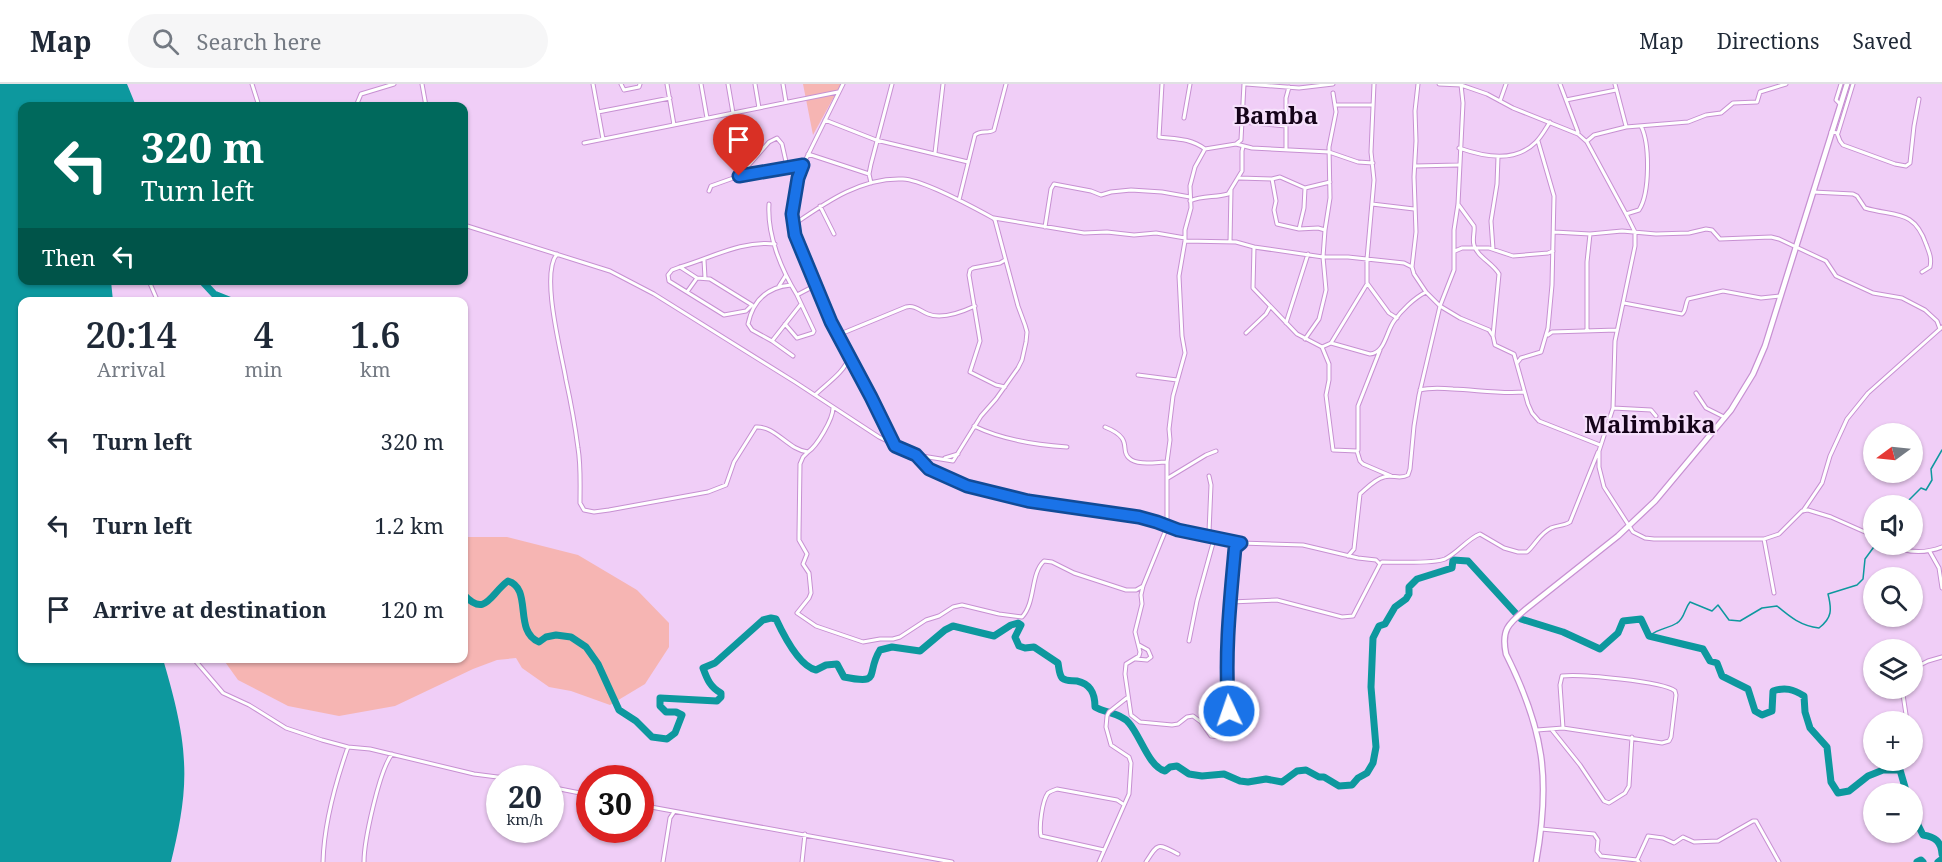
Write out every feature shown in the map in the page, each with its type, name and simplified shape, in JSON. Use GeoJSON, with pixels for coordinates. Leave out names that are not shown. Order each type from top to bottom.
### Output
{"type":"FeatureCollection","features":[{"type":"Feature","properties":{"kind":"main road"},"geometry":{"type":"LineString","coordinates":[[1536,862],[1544,801],[1544,775],[1537,730],[1506,654],[1504,636],[1510,622],[1630,526],[1726,418],[1753,374],[1765,346],[1794,248],[1834,133],[1847,84]]}},
{"type":"Feature","properties":{"kind":"street"},"geometry":{"type":"LineString","coordinates":[[252,84],[258,102]]}},
{"type":"Feature","properties":{"kind":"street"},"geometry":{"type":"LineString","coordinates":[[357,102],[364,92],[394,84]]}},
{"type":"Feature","properties":{"kind":"street"},"geometry":{"type":"LineString","coordinates":[[422,84],[425,102]]}},
{"type":"Feature","properties":{"kind":"street"},"geometry":{"type":"LineString","coordinates":[[593,84],[603,139]]}},
{"type":"Feature","properties":{"kind":"street"},"geometry":{"type":"LineString","coordinates":[[621,84],[624,90],[639,87],[640,84]]}},
{"type":"Feature","properties":{"kind":"street"},"geometry":{"type":"LineString","coordinates":[[667,84],[674,125]]}},
{"type":"Feature","properties":{"kind":"street"},"geometry":{"type":"LineString","coordinates":[[701,84],[707,118]]}},
{"type":"Feature","properties":{"kind":"street"},"geometry":{"type":"LineString","coordinates":[[728,84],[733,113]]}},
{"type":"Feature","properties":{"kind":"street"},"geometry":{"type":"LineString","coordinates":[[755,84],[759,108]]}},
{"type":"Feature","properties":{"kind":"street"},"geometry":{"type":"LineString","coordinates":[[783,84],[786,102]]}},
{"type":"Feature","properties":{"kind":"street"},"geometry":{"type":"LineString","coordinates":[[843,84],[803,165],[795,195],[793,225],[838,335],[895,446]]}},
{"type":"Feature","properties":{"kind":"street"},"geometry":{"type":"LineString","coordinates":[[871,183],[869,174],[876,140],[892,84]]}},
{"type":"Feature","properties":{"kind":"street"},"geometry":{"type":"LineString","coordinates":[[935,153],[943,84]]}},
{"type":"Feature","properties":{"kind":"street"},"geometry":{"type":"LineString","coordinates":[[959,200],[975,135],[978,132],[994,130],[1006,84]]}},
{"type":"Feature","properties":{"kind":"street"},"geometry":{"type":"LineString","coordinates":[[1162,84],[1159,137],[1185,139],[1205,149],[1236,144],[1243,147],[1329,152],[1358,162],[1373,163]]}},
{"type":"Feature","properties":{"kind":"street"},"geometry":{"type":"LineString","coordinates":[[1184,118],[1191,84]]}},
{"type":"Feature","properties":{"kind":"street"},"geometry":{"type":"LineString","coordinates":[[1236,144],[1243,137],[1245,84],[1289,87],[1333,84]]}},
{"type":"Feature","properties":{"kind":"street"},"geometry":{"type":"LineString","coordinates":[[1331,344],[1367,283],[1374,180],[1371,152],[1374,84]]}},
{"type":"Feature","properties":{"kind":"street"},"geometry":{"type":"LineString","coordinates":[[1418,84],[1415,107],[1414,209],[1416,232],[1412,267],[1414,274],[1426,292],[1440,306],[1460,318],[1489,330],[1493,336]]}},
{"type":"Feature","properties":{"kind":"street"},"geometry":{"type":"LineString","coordinates":[[1231,602],[1277,600],[1342,617],[1353,616],[1382,562],[1440,561],[1463,548],[1473,536],[1480,534],[1504,548],[1527,552],[1537,538],[1551,528],[1570,522],[1599,451],[1613,408],[1617,330],[1635,246],[1635,232],[1587,142],[1578,134],[1487,94],[1459,85],[1439,84]]}},
{"type":"Feature","properties":{"kind":"street"},"geometry":{"type":"LineString","coordinates":[[1500,101],[1506,84]]}},
{"type":"Feature","properties":{"kind":"street"},"geometry":{"type":"LineString","coordinates":[[1560,84],[1578,134]]}},
{"type":"Feature","properties":{"kind":"street"},"geometry":{"type":"LineString","coordinates":[[1615,84],[1626,127]]}},
{"type":"Feature","properties":{"kind":"street"},"geometry":{"type":"LineString","coordinates":[[1587,142],[1594,135],[1626,127],[1688,122],[1721,113],[1733,103],[1757,102],[1760,92],[1786,84]]}},
{"type":"Feature","properties":{"kind":"street"},"geometry":{"type":"LineString","coordinates":[[1841,84],[1836,100],[1841,104]]}},
{"type":"Feature","properties":{"kind":"street"},"geometry":{"type":"LineString","coordinates":[[1853,84],[1834,133],[1843,145],[1895,164],[1906,166],[1910,164],[1919,99]]}},
{"type":"Feature","properties":{"kind":"street"},"geometry":{"type":"LineString","coordinates":[[1426,292],[1413,301],[1397,318],[1380,350],[1358,406],[1359,461],[1391,476],[1404,478],[1410,469],[1420,390],[1440,306],[1452,279],[1463,103],[1459,85]]}},
{"type":"Feature","properties":{"kind":"street"},"geometry":{"type":"LineString","coordinates":[[1286,150],[1286,98],[1289,87]]}},
{"type":"Feature","properties":{"kind":"street"},"geometry":{"type":"LineString","coordinates":[[1566,100],[1616,90]]}},
{"type":"Feature","properties":{"kind":"street"},"geometry":{"type":"LineString","coordinates":[[584,143],[839,92]]}},
{"type":"Feature","properties":{"kind":"street"},"geometry":{"type":"LineString","coordinates":[[1305,339],[1320,319],[1326,290],[1323,257],[1330,198],[1329,152],[1336,112],[1333,93]]}},
{"type":"Feature","properties":{"kind":"street"},"geometry":{"type":"LineString","coordinates":[[598,112],[670,98]]}},
{"type":"Feature","properties":{"kind":"street"},"geometry":{"type":"LineString","coordinates":[[1335,105],[1373,105]]}},
{"type":"Feature","properties":{"kind":"street"},"geometry":{"type":"LineString","coordinates":[[825,120],[876,140],[968,162]]}},
{"type":"Feature","properties":{"kind":"street"},"geometry":{"type":"LineString","coordinates":[[1243,122],[1287,126]]}},
{"type":"Feature","properties":{"kind":"street"},"geometry":{"type":"LineString","coordinates":[[1459,148],[1485,156],[1510,155],[1527,149],[1538,141],[1550,122]]}},
{"type":"Feature","properties":{"kind":"street"},"geometry":{"type":"LineString","coordinates":[[1626,214],[1642,207],[1645,192],[1647,153],[1641,126]]}},
{"type":"Feature","properties":{"kind":"street"},"geometry":{"type":"LineString","coordinates":[[739,176],[765,145],[777,138],[782,144],[787,166]]}},
{"type":"Feature","properties":{"kind":"street"},"geometry":{"type":"LineString","coordinates":[[1517,363],[1521,358],[1541,352],[1546,336],[1551,294],[1554,196],[1538,141]]}},
{"type":"Feature","properties":{"kind":"street"},"geometry":{"type":"LineString","coordinates":[[1045,227],[1051,189],[1054,184],[1101,195],[1131,190],[1162,192],[1190,199],[1228,194],[1242,171],[1243,147]]}},
{"type":"Feature","properties":{"kind":"street"},"geometry":{"type":"LineString","coordinates":[[1136,659],[1140,652],[1135,632],[1143,604],[1141,595],[1143,585],[1167,527],[1169,429],[1177,380],[1182,370],[1185,353],[1179,276],[1185,230],[1190,215],[1190,186],[1195,167],[1205,149]]}},
{"type":"Feature","properties":{"kind":"street"},"geometry":{"type":"LineString","coordinates":[[808,154],[869,174]]}},
{"type":"Feature","properties":{"kind":"street"},"geometry":{"type":"LineString","coordinates":[[1493,249],[1491,221],[1497,184],[1498,157]]}},
{"type":"Feature","properties":{"kind":"street"},"geometry":{"type":"LineString","coordinates":[[709,190],[711,186],[739,176],[803,165]]}},
{"type":"Feature","properties":{"kind":"street"},"geometry":{"type":"LineString","coordinates":[[1414,166],[1458,165]]}},
{"type":"Feature","properties":{"kind":"street"},"geometry":{"type":"LineString","coordinates":[[1239,178],[1272,179],[1280,177],[1305,188],[1330,182]]}},
{"type":"Feature","properties":{"kind":"street"},"geometry":{"type":"LineString","coordinates":[[1272,179],[1277,224],[1299,229],[1325,230]]}},
{"type":"Feature","properties":{"kind":"street"},"geometry":{"type":"LineString","coordinates":[[793,225],[837,196],[871,183],[909,180],[959,200],[993,218],[1045,227],[1084,233],[1107,232],[1134,235],[1156,233],[1185,240],[1230,242],[1323,257],[1367,259],[1412,267]]}},
{"type":"Feature","properties":{"kind":"street"},"geometry":{"type":"LineString","coordinates":[[1299,229],[1304,208],[1305,188]]}},
{"type":"Feature","properties":{"kind":"street"},"geometry":{"type":"LineString","coordinates":[[1230,242],[1231,189]]}},
{"type":"Feature","properties":{"kind":"street"},"geometry":{"type":"LineString","coordinates":[[1813,192],[1853,194],[1865,208],[1905,217],[1912,221],[1921,231],[1931,259],[1930,267],[1922,272]]}},
{"type":"Feature","properties":{"kind":"street"},"geometry":{"type":"LineString","coordinates":[[769,204],[770,230],[790,285],[813,333],[797,338],[785,324]]}},
{"type":"Feature","properties":{"kind":"street"},"geometry":{"type":"LineString","coordinates":[[1372,204],[1414,209]]}},
{"type":"Feature","properties":{"kind":"street"},"geometry":{"type":"LineString","coordinates":[[1458,204],[1474,226],[1475,248],[1496,268],[1499,274],[1493,336],[1495,345],[1514,354],[1532,413],[1539,421],[1600,446]]}},
{"type":"Feature","properties":{"kind":"street"},"geometry":{"type":"LineString","coordinates":[[820,206],[834,234]]}},
{"type":"Feature","properties":{"kind":"street"},"geometry":{"type":"LineString","coordinates":[[468,226],[610,271],[654,294],[895,446],[916,455],[943,459],[958,454],[1022,360],[1027,332],[993,218]]}},
{"type":"Feature","properties":{"kind":"street"},"geometry":{"type":"LineString","coordinates":[[1554,232],[1680,233],[1706,229],[1713,230],[1719,239],[1772,237],[1826,261],[1836,276],[1873,293],[1902,298],[1925,310],[1941,328],[1858,404],[1840,433],[1822,483],[1785,530],[1774,536],[1653,539],[1637,535],[1610,499],[1604,487],[1599,467],[1599,451]]}},
{"type":"Feature","properties":{"kind":"street"},"geometry":{"type":"LineString","coordinates":[[1587,330],[1585,328],[1587,262],[1590,234]]}},
{"type":"Feature","properties":{"kind":"street"},"geometry":{"type":"LineString","coordinates":[[775,244],[752,244],[680,267],[672,270],[667,279],[724,315],[746,311],[772,288],[790,285]]}},
{"type":"Feature","properties":{"kind":"street"},"geometry":{"type":"LineString","coordinates":[[1254,247],[1253,288],[1286,323],[1305,339],[1322,347],[1329,364],[1326,394],[1332,448],[1335,451],[1358,452]]}},
{"type":"Feature","properties":{"kind":"street"},"geometry":{"type":"LineString","coordinates":[[1455,252],[1461,249],[1493,249],[1513,256],[1553,251]]}},
{"type":"Feature","properties":{"kind":"street"},"geometry":{"type":"LineString","coordinates":[[556,254],[552,270],[553,312],[576,430],[579,452],[580,504],[584,510],[594,512],[723,488],[728,482],[736,458],[756,427],[765,428],[797,449],[808,452]]}},
{"type":"Feature","properties":{"kind":"street"},"geometry":{"type":"LineString","coordinates":[[1286,323],[1308,254]]}},
{"type":"Feature","properties":{"kind":"street"},"geometry":{"type":"LineString","coordinates":[[704,260],[705,278]]}},
{"type":"Feature","properties":{"kind":"street"},"geometry":{"type":"LineString","coordinates":[[1005,260],[1000,264],[973,268],[969,275],[979,345],[970,372],[1005,387]]}},
{"type":"Feature","properties":{"kind":"street"},"geometry":{"type":"LineString","coordinates":[[680,267],[697,278],[705,278],[753,306]]}},
{"type":"Feature","properties":{"kind":"street"},"geometry":{"type":"LineString","coordinates":[[779,286],[786,275]]}},
{"type":"Feature","properties":{"kind":"street"},"geometry":{"type":"LineString","coordinates":[[687,292],[697,278]]}},
{"type":"Feature","properties":{"kind":"street"},"geometry":{"type":"LineString","coordinates":[[1367,283],[1389,314],[1397,318]]}},
{"type":"Feature","properties":{"kind":"street"},"geometry":{"type":"LineString","coordinates":[[796,295],[816,285]]}},
{"type":"Feature","properties":{"kind":"street"},"geometry":{"type":"LineString","coordinates":[[1623,303],[1682,314],[1685,312],[1688,299],[1716,291],[1761,298],[1780,296]]}},
{"type":"Feature","properties":{"kind":"street"},"geometry":{"type":"LineString","coordinates":[[772,341],[801,304]]}},
{"type":"Feature","properties":{"kind":"street"},"geometry":{"type":"LineString","coordinates":[[753,306],[749,327],[793,356]]}},
{"type":"Feature","properties":{"kind":"street"},"geometry":{"type":"LineString","coordinates":[[838,335],[906,307],[914,306],[929,315],[939,316],[975,306]]}},
{"type":"Feature","properties":{"kind":"street"},"geometry":{"type":"LineString","coordinates":[[1246,333],[1266,314],[1270,307]]}},
{"type":"Feature","properties":{"kind":"street"},"geometry":{"type":"LineString","coordinates":[[1546,336],[1552,332],[1617,330]]}},
{"type":"Feature","properties":{"kind":"street"},"geometry":{"type":"LineString","coordinates":[[1322,347],[1331,344],[1370,354],[1376,354],[1380,350]]}},
{"type":"Feature","properties":{"kind":"street"},"geometry":{"type":"LineString","coordinates":[[815,395],[841,370],[848,361],[848,353]]}},
{"type":"Feature","properties":{"kind":"street"},"geometry":{"type":"LineString","coordinates":[[1138,375],[1177,380]]}},
{"type":"Feature","properties":{"kind":"street"},"geometry":{"type":"LineString","coordinates":[[1420,390],[1428,388],[1524,392]]}},
{"type":"Feature","properties":{"kind":"street"},"geometry":{"type":"LineString","coordinates":[[1696,393],[1706,408],[1726,418]]}},
{"type":"Feature","properties":{"kind":"street"},"geometry":{"type":"LineString","coordinates":[[833,408],[833,414],[817,443],[803,457],[800,464],[799,534],[807,554],[803,564],[809,573],[811,593],[797,613],[816,626],[863,642],[900,637],[926,620],[962,605],[1022,617],[1035,588],[1038,570],[1044,561],[1126,590],[1136,590],[1143,585]]}},
{"type":"Feature","properties":{"kind":"street"},"geometry":{"type":"LineString","coordinates":[[1613,408],[1651,410],[1656,416]]}},
{"type":"Feature","properties":{"kind":"street"},"geometry":{"type":"LineString","coordinates":[[833,414],[840,412]]}},
{"type":"Feature","properties":{"kind":"street"},"geometry":{"type":"LineString","coordinates":[[975,426],[990,434],[1035,444],[1067,447]]}},
{"type":"Feature","properties":{"kind":"street"},"geometry":{"type":"LineString","coordinates":[[1105,427],[1119,433],[1124,440],[1129,459],[1167,462]]}},
{"type":"Feature","properties":{"kind":"street"},"geometry":{"type":"LineString","coordinates":[[1168,478],[1216,451]]}},
{"type":"Feature","properties":{"kind":"street"},"geometry":{"type":"LineString","coordinates":[[916,455],[929,469],[967,486],[1022,500],[1139,517],[1167,527],[1241,543],[1303,545],[1348,556],[1377,560],[1380,564]]}},
{"type":"Feature","properties":{"kind":"street"},"geometry":{"type":"LineString","coordinates":[[1209,476],[1211,485],[1209,532],[1214,538]]}},
{"type":"Feature","properties":{"kind":"street"},"geometry":{"type":"LineString","coordinates":[[1348,556],[1354,549],[1360,494],[1381,477],[1391,476]]}},
{"type":"Feature","properties":{"kind":"street"},"geometry":{"type":"LineString","coordinates":[[1802,511],[1814,511],[1863,532]]}},
{"type":"Feature","properties":{"kind":"street"},"geometry":{"type":"LineString","coordinates":[[1189,641],[1214,538]]}},
{"type":"Feature","properties":{"kind":"street"},"geometry":{"type":"LineString","coordinates":[[1764,538],[1774,593]]}},
{"type":"Feature","properties":{"kind":"street"},"geometry":{"type":"LineString","coordinates":[[1138,645],[1148,650],[1151,657],[1147,660],[1136,659],[1126,664],[1125,674],[1131,715],[1140,722],[1172,725],[1193,716],[1201,722],[1211,736],[1231,737],[1233,734],[1227,691],[1231,602],[1235,548],[1241,543]]}},
{"type":"Feature","properties":{"kind":"street"},"geometry":{"type":"LineString","coordinates":[[1923,551],[1930,552],[1942,547]]}},
{"type":"Feature","properties":{"kind":"street"},"geometry":{"type":"LineString","coordinates":[[1930,552],[1939,568],[1942,588]]}},
{"type":"Feature","properties":{"kind":"street"},"geometry":{"type":"LineString","coordinates":[[1923,664],[1942,657]]}},
{"type":"Feature","properties":{"kind":"street"},"geometry":{"type":"LineString","coordinates":[[197,663],[222,693],[249,705],[286,728],[348,747],[392,754],[486,776]]}},
{"type":"Feature","properties":{"kind":"street"},"geometry":{"type":"LineString","coordinates":[[1537,730],[1563,728],[1662,743],[1669,741],[1671,737],[1676,695],[1672,688],[1623,680],[1562,676],[1560,685],[1563,728]]}},
{"type":"Feature","properties":{"kind":"street"},"geometry":{"type":"LineString","coordinates":[[1099,862],[1130,787],[1128,777],[1131,760],[1125,753],[1111,745],[1106,721],[1109,712],[1128,697]]}},
{"type":"Feature","properties":{"kind":"street"},"geometry":{"type":"LineString","coordinates":[[1552,730],[1580,765],[1604,801],[1609,803],[1625,793],[1629,786],[1632,737]]}},
{"type":"Feature","properties":{"kind":"street"},"geometry":{"type":"LineString","coordinates":[[323,862],[325,834],[334,791],[348,747]]}},
{"type":"Feature","properties":{"kind":"street"},"geometry":{"type":"LineString","coordinates":[[364,862],[365,845],[382,774],[392,754]]}},
{"type":"Feature","properties":{"kind":"street"},"geometry":{"type":"LineString","coordinates":[[1104,850],[1041,836],[1041,815],[1047,797],[1050,791],[1057,789],[1118,800],[1124,806]]}},
{"type":"Feature","properties":{"kind":"street"},"geometry":{"type":"LineString","coordinates":[[654,807],[952,862]]}},
{"type":"Feature","properties":{"kind":"street"},"geometry":{"type":"LineString","coordinates":[[663,862],[670,818],[675,811]]}},
{"type":"Feature","properties":{"kind":"street"},"geometry":{"type":"LineString","coordinates":[[1541,829],[1594,834],[1598,840],[1597,851],[1601,856],[1638,861],[1648,836],[1663,838],[1674,843],[1683,837],[1694,842],[1718,841],[1756,821],[1779,862]]}},
{"type":"Feature","properties":{"kind":"street"},"geometry":{"type":"LineString","coordinates":[[802,862],[805,834]]}},
{"type":"Feature","properties":{"kind":"street"},"geometry":{"type":"LineString","coordinates":[[1146,862],[1153,849],[1158,846],[1178,854]]}},
{"type":"Feature","properties":{"kind":"shaded area"},"geometry":{"type":"Polygon","coordinates":[[[0,84],[127,84],[134,102],[18,102],[18,285],[111,285],[113,297],[18,297],[18,663],[164,663],[183,749],[183,800],[179,825],[171,862],[0,862],[0,84]]]}},
{"type":"Feature","properties":{"kind":"shaded area"},"geometry":{"type":"Polygon","coordinates":[[[803,84],[841,84],[813,135],[803,84]]]}},
{"type":"Feature","properties":{"kind":"shaded area"},"geometry":{"type":"Polygon","coordinates":[[[468,537],[507,537],[578,555],[637,590],[669,623],[669,647],[645,684],[610,705],[571,691],[549,687],[522,668],[516,658],[497,660],[473,669],[395,706],[339,716],[288,706],[238,680],[226,663],[468,663],[468,537]]]}},
{"type":"Feature","properties":{"kind":"waterway"},"geometry":{"type":"LineString","coordinates":[[206,285],[214,294],[222,297]]}},
{"type":"Feature","properties":{"kind":"waterway"},"geometry":{"type":"LineString","coordinates":[[1914,495],[1921,488],[1926,490],[1932,480],[1931,469],[1942,450]]}},
{"type":"Feature","properties":{"kind":"waterway"},"geometry":{"type":"LineString","coordinates":[[1649,636],[1680,621],[1690,602],[1712,611],[1718,605],[1729,620],[1740,621],[1762,608],[1777,606],[1801,623],[1819,628],[1830,613],[1828,594],[1857,585],[1863,579],[1865,559],[1868,555]]}},
{"type":"Feature","properties":{"kind":"waterway"},"geometry":{"type":"LineString","coordinates":[[468,599],[471,602],[483,604],[508,581],[515,585],[520,592],[524,620],[531,637],[539,642],[546,637],[556,635],[571,637],[586,647],[598,664],[619,710],[636,721],[652,737],[667,739],[675,733],[682,715],[676,712],[666,712],[660,706],[660,698],[717,701],[721,697],[721,693],[709,682],[703,668],[715,663],[763,620],[776,619],[792,649],[810,667],[816,670],[826,665],[837,664],[844,677],[864,680],[871,676],[880,650],[892,647],[920,651],[953,626],[994,636],[1018,623],[1021,625],[1015,637],[1019,646],[1034,647],[1058,663],[1062,678],[1086,684],[1093,694],[1095,707],[1126,720],[1154,764],[1159,768],[1165,771],[1177,766],[1189,774],[1202,776],[1224,774],[1248,782],[1266,779],[1282,782],[1297,771],[1306,770],[1339,786],[1352,785],[1367,773],[1373,763],[1376,747],[1371,687],[1373,638],[1379,626],[1385,624],[1395,607],[1406,599],[1409,587],[1417,579],[1452,568],[1453,560],[1468,561],[1521,619],[1563,632],[1600,649],[1618,633],[1623,621],[1641,619],[1649,636],[1703,649],[1710,661],[1717,663],[1722,676],[1748,689],[1755,711],[1762,715],[1772,711],[1773,691],[1793,690],[1804,696],[1805,712],[1810,728],[1827,747],[1831,782],[1838,793],[1849,791],[1868,776],[1883,770],[1900,770],[1904,783]]}},
{"type":"Feature","properties":{"kind":"waterway"},"geometry":{"type":"LineString","coordinates":[[1923,835],[1937,840],[1942,854]]}},
{"type":"Feature","properties":{"kind":"waterway"},"geometry":{"type":"LineString","coordinates":[[1938,862],[1942,859]]}},
{"type":"Feature","properties":{"kind":"waterway"},"geometry":{"type":"LineString","coordinates":[[1917,862],[1921,860],[1923,862]]}},
{"type":"Feature","properties":{"kind":"district","name":"Bamba"},"geometry":{"type":"Point","coordinates":[1276,116]}},
{"type":"Feature","properties":{"kind":"district","name":"Malimbika"},"geometry":{"type":"Point","coordinates":[1650,425]}},
{"type":"Feature","properties":{"kind":"route"},"geometry":{"type":"LineString","coordinates":[[739,176],[803,165],[798,178],[792,214],[795,235],[831,322],[895,446],[916,455],[929,469],[967,486],[1016,499],[1139,517],[1197,535],[1241,543],[1235,548],[1231,602],[1227,691],[1229,711]]}}]}
